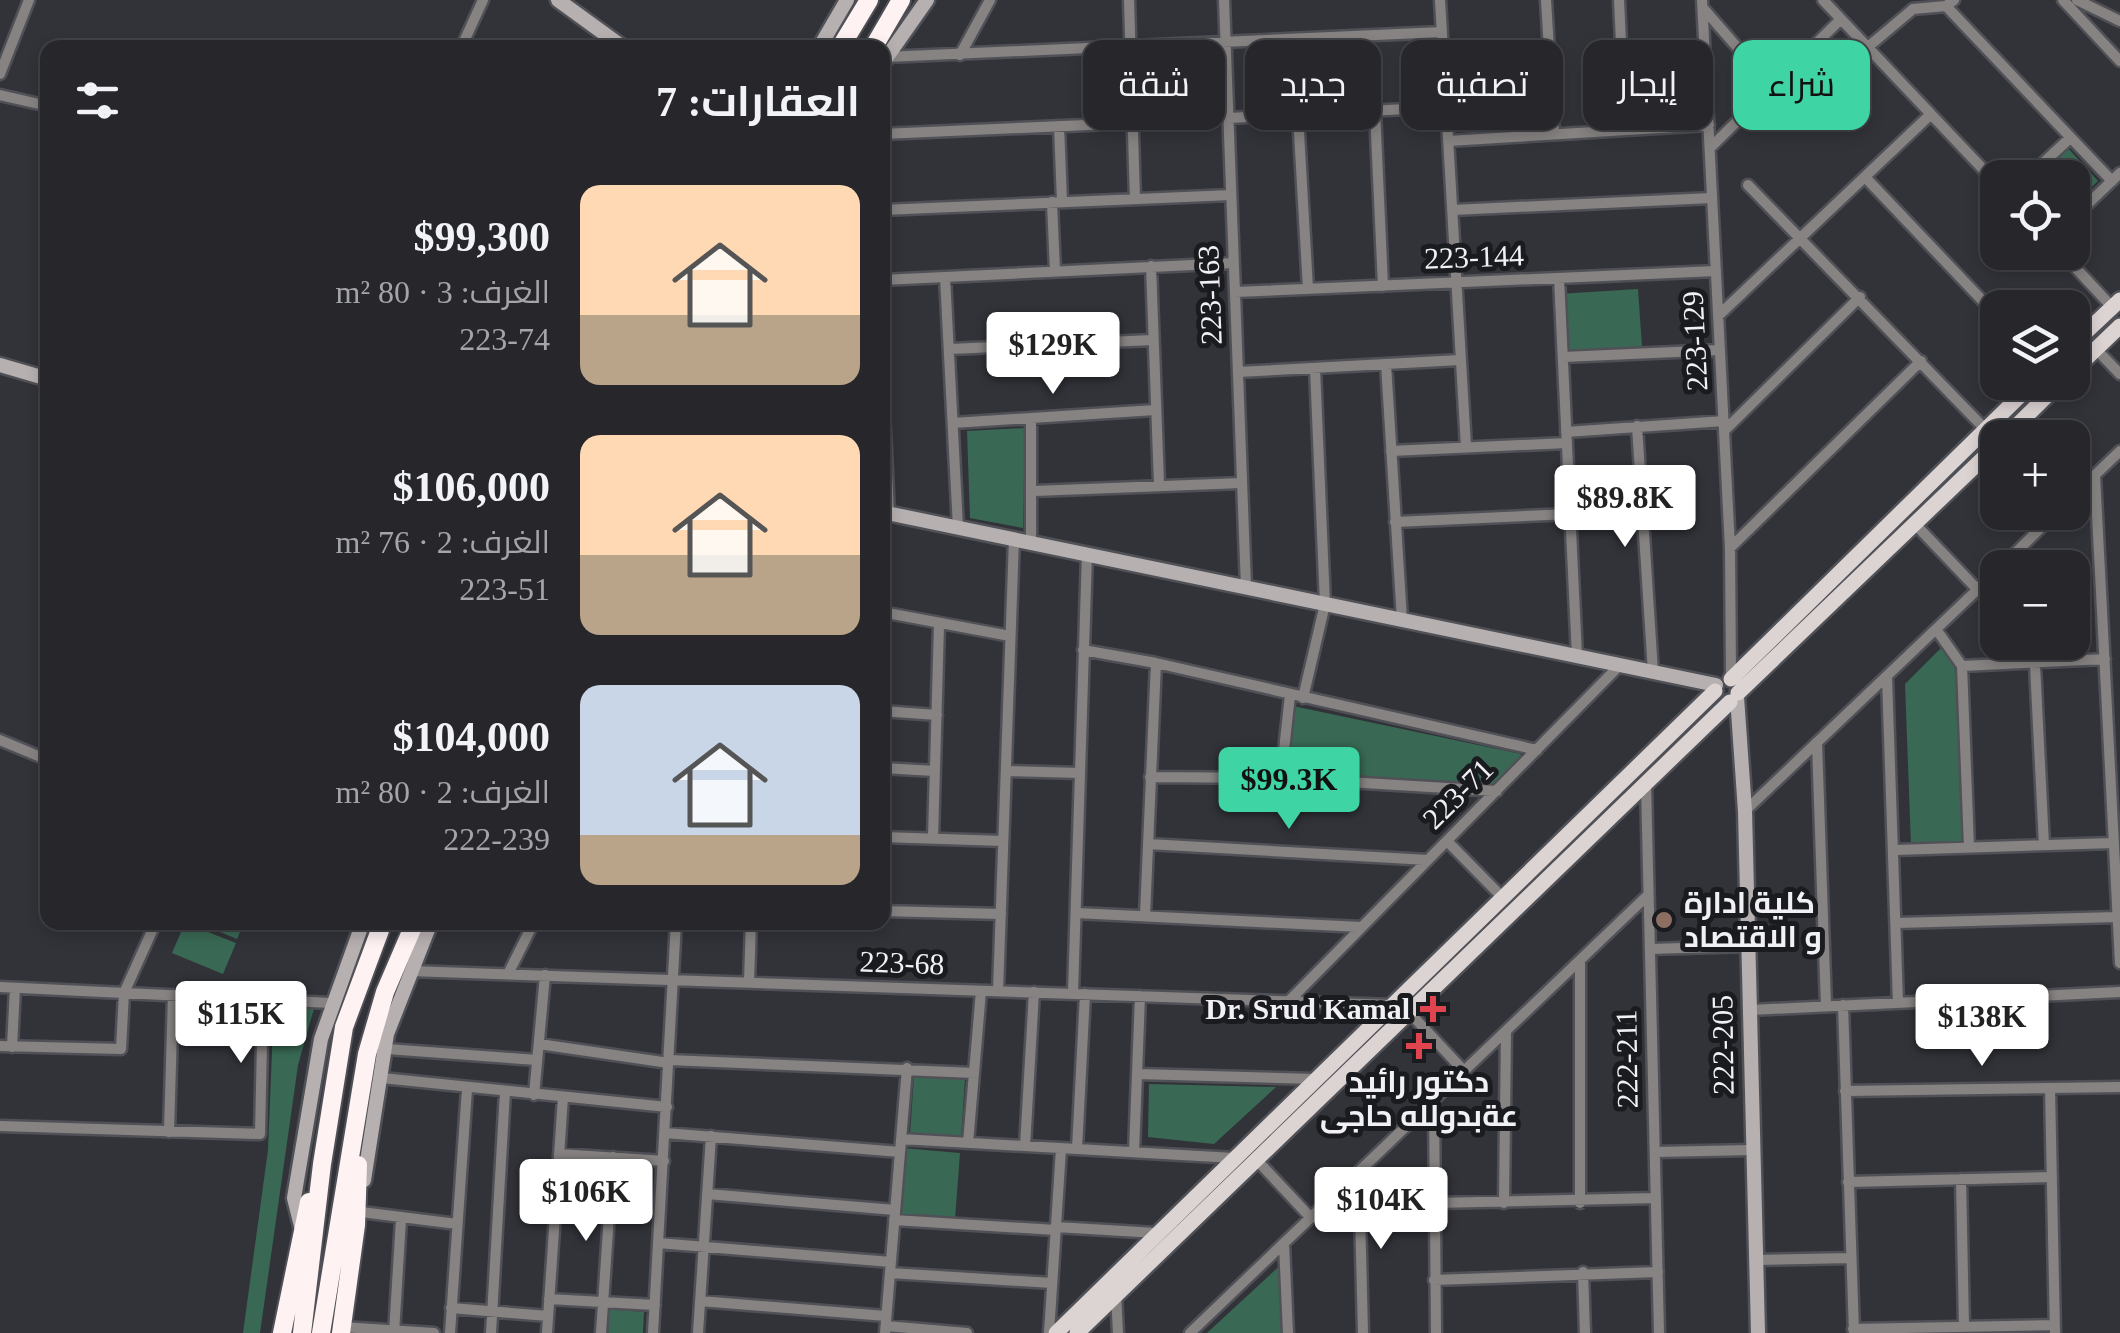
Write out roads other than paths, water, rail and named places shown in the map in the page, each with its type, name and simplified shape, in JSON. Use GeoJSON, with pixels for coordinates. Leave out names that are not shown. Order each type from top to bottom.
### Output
{"type":"FeatureCollection","features":[{"type":"Feature","properties":{"kind":"highway"},"geometry":{"type":"LineString","coordinates":[[845,40],[869,0]]}},
{"type":"Feature","properties":{"kind":"highway"},"geometry":{"type":"LineString","coordinates":[[887,40],[902,0]]}},
{"type":"Feature","properties":{"kind":"highway"},"geometry":{"type":"LineString","coordinates":[[302,1333],[335,1025],[350,979],[378,930]]}},
{"type":"Feature","properties":{"kind":"highway"},"geometry":{"type":"LineString","coordinates":[[321,1333],[366,1105],[380,1009],[413,930]]}},
{"type":"Feature","properties":{"kind":"highway"},"geometry":{"type":"LineString","coordinates":[[341,1330],[358,1218],[366,1105]]}},
{"type":"Feature","properties":{"kind":"highway"},"geometry":{"type":"LineString","coordinates":[[282,1333],[301,1226],[322,1164]]}},
{"type":"Feature","properties":{"kind":"main road"},"geometry":{"type":"LineString","coordinates":[[2090,328],[2116,304]]}},
{"type":"Feature","properties":{"kind":"main road"},"geometry":{"type":"LineString","coordinates":[[2090,355],[2120,326]]}},
{"type":"Feature","properties":{"kind":"main road"},"geometry":{"type":"LineString","coordinates":[[1996,420],[2016,400]]}},
{"type":"Feature","properties":{"kind":"main road"},"geometry":{"type":"LineString","coordinates":[[2023,420],[2043,400]]}},
{"type":"Feature","properties":{"kind":"main road"},"geometry":{"type":"LineString","coordinates":[[1077,1333],[1255,1158],[1345,1060],[1646,784],[1728,691],[1980,436]]}},
{"type":"Feature","properties":{"kind":"main road"},"geometry":{"type":"LineString","coordinates":[[1400,1008],[1504,899],[1980,461]]}},
{"type":"Feature","properties":{"kind":"main road"},"geometry":{"type":"LineString","coordinates":[[1053,1333],[1316,1079],[1345,1060]]}},
{"type":"Feature","properties":{"kind":"street"},"geometry":{"type":"LineString","coordinates":[[0,74],[29,0]]}},
{"type":"Feature","properties":{"kind":"street"},"geometry":{"type":"LineString","coordinates":[[466,40],[483,0]]}},
{"type":"Feature","properties":{"kind":"street"},"geometry":{"type":"LineString","coordinates":[[558,0],[613,40]]}},
{"type":"Feature","properties":{"kind":"street"},"geometry":{"type":"LineString","coordinates":[[824,40],[848,0]]}},
{"type":"Feature","properties":{"kind":"street"},"geometry":{"type":"LineString","coordinates":[[890,45],[927,0]]}},
{"type":"Feature","properties":{"kind":"street"},"geometry":{"type":"LineString","coordinates":[[960,54],[990,0]]}},
{"type":"Feature","properties":{"kind":"street"},"geometry":{"type":"LineString","coordinates":[[1129,0],[1131,40]]}},
{"type":"Feature","properties":{"kind":"street","name":"223-163"},"geometry":{"type":"LineString","coordinates":[[1224,0],[1246,588]]}},
{"type":"Feature","properties":{"kind":"street"},"geometry":{"type":"LineString","coordinates":[[1440,0],[1442,40]]}},
{"type":"Feature","properties":{"kind":"street"},"geometry":{"type":"LineString","coordinates":[[1546,0],[1554,132]]}},
{"type":"Feature","properties":{"kind":"street"},"geometry":{"type":"LineString","coordinates":[[1619,0],[1621,40]]}},
{"type":"Feature","properties":{"kind":"street"},"geometry":{"type":"LineString","coordinates":[[1824,0],[1861,40]]}},
{"type":"Feature","properties":{"kind":"street"},"geometry":{"type":"LineString","coordinates":[[2063,0],[2120,61]]}},
{"type":"Feature","properties":{"kind":"street"},"geometry":{"type":"LineString","coordinates":[[2077,0],[2120,20]]}},
{"type":"Feature","properties":{"kind":"street"},"geometry":{"type":"LineString","coordinates":[[1870,45],[1913,9],[1950,3],[2070,138],[2116,177],[2090,202]]}},
{"type":"Feature","properties":{"kind":"street"},"geometry":{"type":"LineString","coordinates":[[1702,4],[1733,41]]}},
{"type":"Feature","properties":{"kind":"street","name":"223-129"},"geometry":{"type":"LineString","coordinates":[[1702,4],[1704,40]]}},
{"type":"Feature","properties":{"kind":"street"},"geometry":{"type":"LineString","coordinates":[[1819,40],[1841,19]]}},
{"type":"Feature","properties":{"kind":"street"},"geometry":{"type":"LineString","coordinates":[[1226,44],[1442,32]]}},
{"type":"Feature","properties":{"kind":"street"},"geometry":{"type":"LineString","coordinates":[[1870,49],[1980,166]]}},
{"type":"Feature","properties":{"kind":"street"},"geometry":{"type":"LineString","coordinates":[[890,56],[1083,50]]}},
{"type":"Feature","properties":{"kind":"street"},"geometry":{"type":"LineString","coordinates":[[0,95],[40,104]]}},
{"type":"Feature","properties":{"kind":"street"},"geometry":{"type":"LineString","coordinates":[[1718,316],[1931,114]]}},
{"type":"Feature","properties":{"kind":"street"},"geometry":{"type":"LineString","coordinates":[[1229,118],[1245,117]]}},
{"type":"Feature","properties":{"kind":"street"},"geometry":{"type":"LineString","coordinates":[[890,134],[1083,125]]}},
{"type":"Feature","properties":{"kind":"street"},"geometry":{"type":"LineString","coordinates":[[1710,148],[1733,125]]}},
{"type":"Feature","properties":{"kind":"street"},"geometry":{"type":"LineString","coordinates":[[1055,272],[1059,126]]}},
{"type":"Feature","properties":{"kind":"street"},"geometry":{"type":"LineString","coordinates":[[1133,130],[1136,198]]}},
{"type":"Feature","properties":{"kind":"street"},"geometry":{"type":"LineString","coordinates":[[1299,130],[1308,289]]}},
{"type":"Feature","properties":{"kind":"street"},"geometry":{"type":"LineString","coordinates":[[1376,130],[1383,286]]}},
{"type":"Feature","properties":{"kind":"street"},"geometry":{"type":"LineString","coordinates":[[1447,130],[1466,447]]}},
{"type":"Feature","properties":{"kind":"street"},"geometry":{"type":"LineString","coordinates":[[1448,141],[1601,130]]}},
{"type":"Feature","properties":{"kind":"street","name":"223-129"},"geometry":{"type":"LineString","coordinates":[[1709,130],[1730,548],[1728,691]]}},
{"type":"Feature","properties":{"kind":"street"},"geometry":{"type":"LineString","coordinates":[[2046,160],[2070,138]]}},
{"type":"Feature","properties":{"kind":"street"},"geometry":{"type":"LineString","coordinates":[[1865,178],[1980,298]]}},
{"type":"Feature","properties":{"kind":"street"},"geometry":{"type":"LineString","coordinates":[[1748,184],[1804,237],[1980,424]]}},
{"type":"Feature","properties":{"kind":"street"},"geometry":{"type":"LineString","coordinates":[[890,210],[1232,196]]}},
{"type":"Feature","properties":{"kind":"street"},"geometry":{"type":"LineString","coordinates":[[1452,210],[1712,198]]}},
{"type":"Feature","properties":{"kind":"street"},"geometry":{"type":"LineString","coordinates":[[890,280],[1234,263]]}},
{"type":"Feature","properties":{"kind":"street"},"geometry":{"type":"LineString","coordinates":[[1151,266],[1160,484]]}},
{"type":"Feature","properties":{"kind":"street"},"geometry":{"type":"LineString","coordinates":[[2080,270],[2116,304]]}},
{"type":"Feature","properties":{"kind":"street","name":"223-144"},"geometry":{"type":"LineString","coordinates":[[1235,292],[1716,271]]}},
{"type":"Feature","properties":{"kind":"street"},"geometry":{"type":"LineString","coordinates":[[945,277],[958,528]]}},
{"type":"Feature","properties":{"kind":"street"},"geometry":{"type":"LineString","coordinates":[[1559,278],[1577,656]]}},
{"type":"Feature","properties":{"kind":"street"},"geometry":{"type":"LineString","coordinates":[[1391,451],[1566,437],[1637,426],[1724,426],[1860,297]]}},
{"type":"Feature","properties":{"kind":"street"},"geometry":{"type":"LineString","coordinates":[[950,349],[1153,340]]}},
{"type":"Feature","properties":{"kind":"street"},"geometry":{"type":"LineString","coordinates":[[2096,349],[2120,374]]}},
{"type":"Feature","properties":{"kind":"street"},"geometry":{"type":"LineString","coordinates":[[1562,358],[1720,350]]}},
{"type":"Feature","properties":{"kind":"street"},"geometry":{"type":"LineString","coordinates":[[1238,372],[1460,360]]}},
{"type":"Feature","properties":{"kind":"street"},"geometry":{"type":"LineString","coordinates":[[1730,548],[1921,362]]}},
{"type":"Feature","properties":{"kind":"street"},"geometry":{"type":"LineString","coordinates":[[1386,364],[1402,620]]}},
{"type":"Feature","properties":{"kind":"street"},"geometry":{"type":"LineString","coordinates":[[0,365],[40,377]]}},
{"type":"Feature","properties":{"kind":"street"},"geometry":{"type":"LineString","coordinates":[[1303,698],[1325,604],[1315,368]]}},
{"type":"Feature","properties":{"kind":"street"},"geometry":{"type":"LineString","coordinates":[[953,423],[1156,410]]}},
{"type":"Feature","properties":{"kind":"street"},"geometry":{"type":"LineString","coordinates":[[1031,418],[1031,543]]}},
{"type":"Feature","properties":{"kind":"street"},"geometry":{"type":"LineString","coordinates":[[1637,426],[1653,672]]}},
{"type":"Feature","properties":{"kind":"street"},"geometry":{"type":"LineString","coordinates":[[2090,481],[2120,451]]}},
{"type":"Feature","properties":{"kind":"street"},"geometry":{"type":"LineString","coordinates":[[2095,476],[2104,659],[2114,729],[2120,963]]}},
{"type":"Feature","properties":{"kind":"street"},"geometry":{"type":"LineString","coordinates":[[1034,491],[1242,483]]}},
{"type":"Feature","properties":{"kind":"street"},"geometry":{"type":"LineString","coordinates":[[890,513],[1728,691]]}},
{"type":"Feature","properties":{"kind":"street"},"geometry":{"type":"LineString","coordinates":[[1395,522],[1570,514]]}},
{"type":"Feature","properties":{"kind":"street"},"geometry":{"type":"LineString","coordinates":[[1914,523],[1977,589]]}},
{"type":"Feature","properties":{"kind":"street"},"geometry":{"type":"LineString","coordinates":[[2018,550],[2038,530]]}},
{"type":"Feature","properties":{"kind":"street"},"geometry":{"type":"LineString","coordinates":[[998,991],[1014,539]]}},
{"type":"Feature","properties":{"kind":"street"},"geometry":{"type":"LineString","coordinates":[[1077,1149],[1076,913],[1087,554]]}},
{"type":"Feature","properties":{"kind":"street"},"geometry":{"type":"LineString","coordinates":[[1745,811],[1980,586]]}},
{"type":"Feature","properties":{"kind":"street"},"geometry":{"type":"LineString","coordinates":[[890,614],[1010,636]]}},
{"type":"Feature","properties":{"kind":"street"},"geometry":{"type":"LineString","coordinates":[[934,838],[939,625]]}},
{"type":"Feature","properties":{"kind":"street"},"geometry":{"type":"LineString","coordinates":[[1936,629],[1962,666],[1970,848]]}},
{"type":"Feature","properties":{"kind":"street"},"geometry":{"type":"LineString","coordinates":[[1084,650],[1537,750]]}},
{"type":"Feature","properties":{"kind":"street"},"geometry":{"type":"LineString","coordinates":[[1962,666],[2104,659]]}},
{"type":"Feature","properties":{"kind":"street"},"geometry":{"type":"LineString","coordinates":[[1145,915],[1156,663]]}},
{"type":"Feature","properties":{"kind":"street","name":"223-71"},"geometry":{"type":"LineString","coordinates":[[1289,1001],[1620,665]]}},
{"type":"Feature","properties":{"kind":"street"},"geometry":{"type":"LineString","coordinates":[[2035,665],[2044,845]]}},
{"type":"Feature","properties":{"kind":"street"},"geometry":{"type":"LineString","coordinates":[[1887,676],[1898,1002]]}},
{"type":"Feature","properties":{"kind":"street","name":"222-205"},"geometry":{"type":"LineString","coordinates":[[1728,691],[1745,811],[1758,1333]]}},
{"type":"Feature","properties":{"kind":"street"},"geometry":{"type":"LineString","coordinates":[[1281,778],[1290,695]]}},
{"type":"Feature","properties":{"kind":"street"},"geometry":{"type":"LineString","coordinates":[[890,712],[937,715]]}},
{"type":"Feature","properties":{"kind":"street"},"geometry":{"type":"LineString","coordinates":[[0,740],[40,757]]}},
{"type":"Feature","properties":{"kind":"street"},"geometry":{"type":"LineString","coordinates":[[1817,742],[1826,1006]]}},
{"type":"Feature","properties":{"kind":"street"},"geometry":{"type":"LineString","coordinates":[[890,768],[935,771]]}},
{"type":"Feature","properties":{"kind":"street"},"geometry":{"type":"LineString","coordinates":[[1006,772],[1080,773]]}},
{"type":"Feature","properties":{"kind":"street"},"geometry":{"type":"LineString","coordinates":[[1150,777],[1281,778],[1497,791]]}},
{"type":"Feature","properties":{"kind":"street","name":"222-211"},"geometry":{"type":"LineString","coordinates":[[1646,784],[1659,1333]]}},
{"type":"Feature","properties":{"kind":"street"},"geometry":{"type":"LineString","coordinates":[[890,837],[1003,840]]}},
{"type":"Feature","properties":{"kind":"street"},"geometry":{"type":"LineString","coordinates":[[1447,841],[1504,899]]}},
{"type":"Feature","properties":{"kind":"street"},"geometry":{"type":"LineString","coordinates":[[1894,850],[2114,843]]}},
{"type":"Feature","properties":{"kind":"street"},"geometry":{"type":"LineString","coordinates":[[1148,844],[1428,860]]}},
{"type":"Feature","properties":{"kind":"street"},"geometry":{"type":"LineString","coordinates":[[1190,1333],[1648,895]]}},
{"type":"Feature","properties":{"kind":"street"},"geometry":{"type":"LineString","coordinates":[[890,911],[1001,914]]}},
{"type":"Feature","properties":{"kind":"street"},"geometry":{"type":"LineString","coordinates":[[1076,913],[1362,927]]}},
{"type":"Feature","properties":{"kind":"street"},"geometry":{"type":"LineString","coordinates":[[1897,923],[2118,917]]}},
{"type":"Feature","properties":{"kind":"street"},"geometry":{"type":"LineString","coordinates":[[15,988],[6,1046],[121,1049],[124,992],[152,930]]}},
{"type":"Feature","properties":{"kind":"street"},"geometry":{"type":"LineString","coordinates":[[301,1226],[294,1198],[335,1025],[331,1003],[350,979],[361,930]]}},
{"type":"Feature","properties":{"kind":"street"},"geometry":{"type":"LineString","coordinates":[[366,1105],[382,1078],[387,1034],[428,930]]}},
{"type":"Feature","properties":{"kind":"street"},"geometry":{"type":"LineString","coordinates":[[508,974],[530,930]]}},
{"type":"Feature","properties":{"kind":"street"},"geometry":{"type":"LineString","coordinates":[[653,1333],[676,930]]}},
{"type":"Feature","properties":{"kind":"street"},"geometry":{"type":"LineString","coordinates":[[749,982],[751,930]]}},
{"type":"Feature","properties":{"kind":"street"},"geometry":{"type":"LineString","coordinates":[[1650,949],[1748,946]]}},
{"type":"Feature","properties":{"kind":"street"},"geometry":{"type":"LineString","coordinates":[[1580,960],[1580,1203]]}},
{"type":"Feature","properties":{"kind":"street","name":"223-68"},"geometry":{"type":"LineString","coordinates":[[410,971],[1400,1008]]}},
{"type":"Feature","properties":{"kind":"street"},"geometry":{"type":"LineString","coordinates":[[534,1095],[545,975]]}},
{"type":"Feature","properties":{"kind":"street"},"geometry":{"type":"LineString","coordinates":[[0,987],[331,1003]]}},
{"type":"Feature","properties":{"kind":"street"},"geometry":{"type":"LineString","coordinates":[[968,1142],[980,990]]}},
{"type":"Feature","properties":{"kind":"street"},"geometry":{"type":"LineString","coordinates":[[1025,1146],[1034,992]]}},
{"type":"Feature","properties":{"kind":"street"},"geometry":{"type":"LineString","coordinates":[[1750,1010],[2120,992]]}},
{"type":"Feature","properties":{"kind":"street"},"geometry":{"type":"LineString","coordinates":[[169,1132],[172,995]]}},
{"type":"Feature","properties":{"kind":"street"},"geometry":{"type":"LineString","coordinates":[[1134,1152],[1140,996]]}},
{"type":"Feature","properties":{"kind":"street"},"geometry":{"type":"LineString","coordinates":[[0,1126],[260,1134],[263,997]]}},
{"type":"Feature","properties":{"kind":"street"},"geometry":{"type":"LineString","coordinates":[[1842,1006],[1854,1331],[1964,1326],[2055,1329],[2050,1088]]}},
{"type":"Feature","properties":{"kind":"street"},"geometry":{"type":"LineString","coordinates":[[1400,1008],[1464,1071]]}},
{"type":"Feature","properties":{"kind":"street"},"geometry":{"type":"LineString","coordinates":[[1504,1203],[1506,1031]]}},
{"type":"Feature","properties":{"kind":"street"},"geometry":{"type":"LineString","coordinates":[[538,1044],[669,1062],[974,1072]]}},
{"type":"Feature","properties":{"kind":"street"},"geometry":{"type":"LineString","coordinates":[[387,1048],[537,1060]]}},
{"type":"Feature","properties":{"kind":"street"},"geometry":{"type":"LineString","coordinates":[[886,1325],[907,1068]]}},
{"type":"Feature","properties":{"kind":"street"},"geometry":{"type":"LineString","coordinates":[[1136,1074],[1316,1079]]}},
{"type":"Feature","properties":{"kind":"street"},"geometry":{"type":"LineString","coordinates":[[382,1078],[667,1107]]}},
{"type":"Feature","properties":{"kind":"street"},"geometry":{"type":"LineString","coordinates":[[1846,1092],[2120,1087]]}},
{"type":"Feature","properties":{"kind":"street"},"geometry":{"type":"LineString","coordinates":[[450,1333],[467,1089]]}},
{"type":"Feature","properties":{"kind":"street"},"geometry":{"type":"LineString","coordinates":[[490,1333],[505,1092]]}},
{"type":"Feature","properties":{"kind":"street"},"geometry":{"type":"LineString","coordinates":[[547,1333],[563,1098]]}},
{"type":"Feature","properties":{"kind":"street"},"geometry":{"type":"LineString","coordinates":[[1434,1100],[1436,1333]]}},
{"type":"Feature","properties":{"kind":"street"},"geometry":{"type":"LineString","coordinates":[[665,1133],[900,1152]]}},
{"type":"Feature","properties":{"kind":"street"},"geometry":{"type":"LineString","coordinates":[[698,1333],[710,1136]]}},
{"type":"Feature","properties":{"kind":"street"},"geometry":{"type":"LineString","coordinates":[[901,1139],[1234,1158]]}},
{"type":"Feature","properties":{"kind":"street"},"geometry":{"type":"LineString","coordinates":[[1053,1333],[1052,1283],[1061,1148]]}},
{"type":"Feature","properties":{"kind":"street"},"geometry":{"type":"LineString","coordinates":[[1654,1152],[1754,1150]]}},
{"type":"Feature","properties":{"kind":"street"},"geometry":{"type":"LineString","coordinates":[[559,1154],[664,1160]]}},
{"type":"Feature","properties":{"kind":"street"},"geometry":{"type":"LineString","coordinates":[[600,1333],[613,1157]]}},
{"type":"Feature","properties":{"kind":"street"},"geometry":{"type":"LineString","coordinates":[[1255,1158],[1311,1218]]}},
{"type":"Feature","properties":{"kind":"street"},"geometry":{"type":"LineString","coordinates":[[1359,1172],[1363,1333]]}},
{"type":"Feature","properties":{"kind":"street"},"geometry":{"type":"LineString","coordinates":[[1848,1182],[2052,1177]]}},
{"type":"Feature","properties":{"kind":"street"},"geometry":{"type":"LineString","coordinates":[[1961,1179],[1964,1326]]}},
{"type":"Feature","properties":{"kind":"street"},"geometry":{"type":"LineString","coordinates":[[707,1194],[895,1215],[1156,1234]]}},
{"type":"Feature","properties":{"kind":"street"},"geometry":{"type":"LineString","coordinates":[[1434,1203],[1580,1203],[1656,1198]]}},
{"type":"Feature","properties":{"kind":"street"},"geometry":{"type":"LineString","coordinates":[[358,1218],[457,1224]]}},
{"type":"Feature","properties":{"kind":"street"},"geometry":{"type":"LineString","coordinates":[[394,1332],[401,1219]]}},
{"type":"Feature","properties":{"kind":"street"},"geometry":{"type":"LineString","coordinates":[[658,1243],[1052,1283]]}},
{"type":"Feature","properties":{"kind":"street"},"geometry":{"type":"LineString","coordinates":[[1284,1244],[1288,1333]]}},
{"type":"Feature","properties":{"kind":"street"},"geometry":{"type":"LineString","coordinates":[[1756,1260],[1851,1258]]}},
{"type":"Feature","properties":{"kind":"street"},"geometry":{"type":"LineString","coordinates":[[1583,1272],[1585,1333]]}},
{"type":"Feature","properties":{"kind":"street"},"geometry":{"type":"LineString","coordinates":[[1434,1280],[1658,1272]]}},
{"type":"Feature","properties":{"kind":"street"},"geometry":{"type":"LineString","coordinates":[[1116,1293],[1118,1333]]}},
{"type":"Feature","properties":{"kind":"street"},"geometry":{"type":"LineString","coordinates":[[549,1298],[655,1305]]}},
{"type":"Feature","properties":{"kind":"street"},"geometry":{"type":"LineString","coordinates":[[700,1301],[967,1333]]}},
{"type":"Feature","properties":{"kind":"street"},"geometry":{"type":"LineString","coordinates":[[451,1308],[548,1316]]}},
{"type":"Feature","properties":{"kind":"street"},"geometry":{"type":"LineString","coordinates":[[341,1330],[434,1333]]}},
{"type":"Feature","properties":{"kind":"place","name":"كلية ادارة و الاقتصاد"},"geometry":{"type":"Point","coordinates":[1664,920]}},
{"type":"Feature","properties":{"kind":"place","name":"Dr. Srud Kamal"},"geometry":{"type":"Point","coordinates":[1433,1009]}},
{"type":"Feature","properties":{"kind":"place","name":"دكتور رائيد عةبدولله حاجى"},"geometry":{"type":"Point","coordinates":[1419,1046]}}]}
